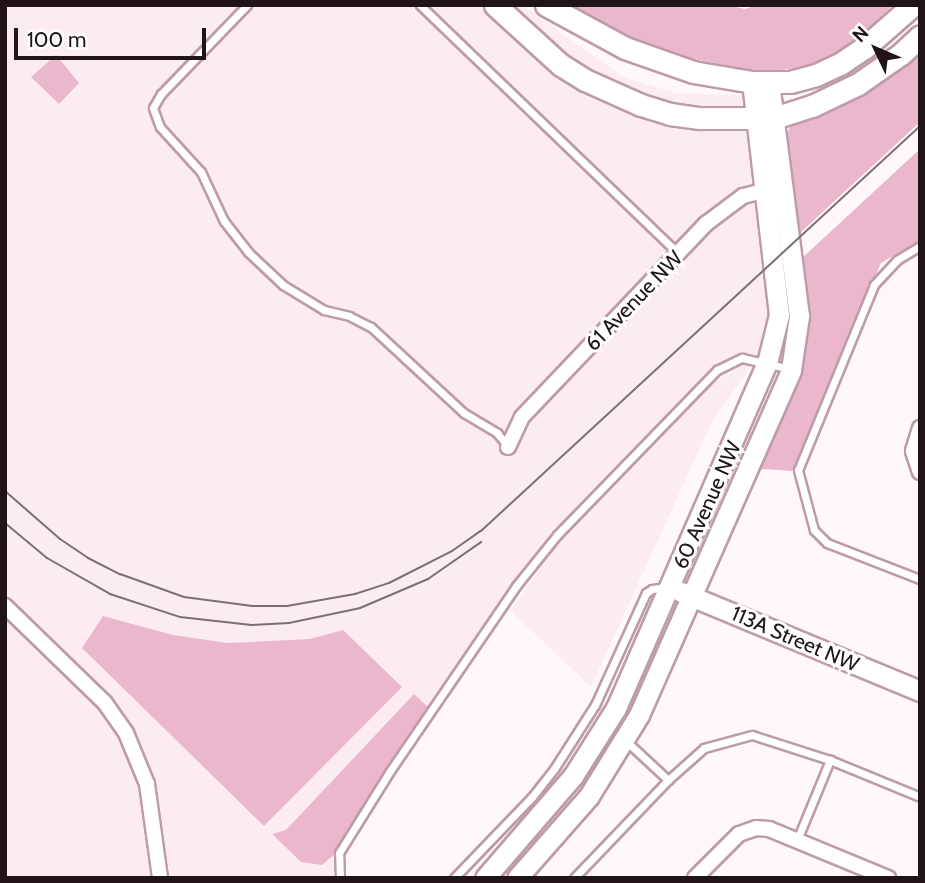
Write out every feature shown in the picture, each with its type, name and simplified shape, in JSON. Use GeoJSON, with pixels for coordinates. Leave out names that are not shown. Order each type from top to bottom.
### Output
{"type":"FeatureCollection","features":[{"type":"Feature","properties":{"kind":"main road"},"geometry":{"type":"LineString","coordinates":[[495,5],[561,65],[618,97],[670,114],[700,118],[765,118],[834,97],[901,54],[920,36]]}},
{"type":"Feature","properties":{"kind":"main road"},"geometry":{"type":"LineString","coordinates":[[547,5],[625,48],[693,72],[761,82],[790,82],[840,64],[864,48],[913,5]]}},
{"type":"Feature","properties":{"kind":"street","name":"60 Avenue NW"},"geometry":{"type":"LineString","coordinates":[[517,878],[568,823],[625,740],[693,596],[791,370],[799,317],[775,189],[761,82]]}},
{"type":"Feature","properties":{"kind":"street","name":"61 Avenue NW"},"geometry":{"type":"LineString","coordinates":[[508,447],[522,417],[731,203],[743,196],[775,189]]}},
{"type":"Feature","properties":{"kind":"street","name":"60 Avenue NW"},"geometry":{"type":"LineString","coordinates":[[485,878],[549,807],[593,747],[616,708],[767,363],[779,315],[775,189]]}},
{"type":"Feature","properties":{"kind":"street"},"geometry":{"type":"LineString","coordinates":[[917,468],[913,450],[920,428]]}},
{"type":"Feature","properties":{"kind":"street","name":"113A Street NW"},"geometry":{"type":"LineString","coordinates":[[670,588],[920,691]]}},
{"type":"Feature","properties":{"kind":"street"},"geometry":{"type":"LineString","coordinates":[[5,606],[105,703],[121,723],[147,783],[160,878]]}},
{"type":"Feature","properties":{"kind":"street"},"geometry":{"type":"LineString","coordinates":[[695,878],[730,842],[750,829],[769,829],[888,878]]}},
{"type":"Feature","properties":{"kind":"lane"},"geometry":{"type":"LineString","coordinates":[[247,5],[161,94],[153,108],[160,127],[201,172],[224,221],[248,252],[283,285],[324,310],[371,327],[464,413],[497,433],[508,447]]}},
{"type":"Feature","properties":{"kind":"lane"},"geometry":{"type":"LineString","coordinates":[[420,5],[679,254]]}},
{"type":"Feature","properties":{"kind":"lane"},"geometry":{"type":"LineString","coordinates":[[920,246],[897,260],[874,285],[798,470],[814,530],[827,543],[920,579]]}},
{"type":"Feature","properties":{"kind":"lane"},"geometry":{"type":"LineString","coordinates":[[340,878],[339,853],[390,771],[516,586],[557,535],[717,370],[742,358],[791,370]]}},
{"type":"Feature","properties":{"kind":"lane"},"geometry":{"type":"LineString","coordinates":[[454,878],[532,797],[575,741],[610,677],[646,593],[658,587],[670,588]]}},
{"type":"Feature","properties":{"kind":"lane"},"geometry":{"type":"LineString","coordinates":[[574,878],[668,780],[704,748],[752,734],[830,760],[920,797]]}},
{"type":"Feature","properties":{"kind":"lane"},"geometry":{"type":"LineString","coordinates":[[625,740],[668,780]]}},
{"type":"Feature","properties":{"kind":"lane"},"geometry":{"type":"LineString","coordinates":[[797,840],[830,760]]}},
{"type":"Feature","properties":{"kind":"shaded area"},"geometry":{"type":"Polygon","coordinates":[[[5,5],[522,5],[625,78],[675,93],[761,96],[788,291],[780,367],[742,358],[717,370],[557,535],[516,586],[339,853],[340,878],[5,878],[5,5]]]}},
{"type":"Feature","properties":{"kind":"shaded area"},"geometry":{"type":"Polygon","coordinates":[[[570,5],[727,5],[745,9],[758,5],[893,5],[850,45],[832,55],[807,66],[763,73],[684,57],[645,44],[570,5]]]}},
{"type":"Feature","properties":{"kind":"shaded area"},"geometry":{"type":"Polygon","coordinates":[[[920,49],[920,122],[799,234],[786,142],[793,120],[920,49]]]}},
{"type":"Feature","properties":{"kind":"shaded area"},"geometry":{"type":"Polygon","coordinates":[[[56,55],[79,83],[59,104],[31,77],[56,55]]]}},
{"type":"Feature","properties":{"kind":"shaded area"},"geometry":{"type":"Polygon","coordinates":[[[920,149],[920,240],[881,263],[793,471],[760,469],[803,355],[807,313],[801,259],[920,149]]]}},
{"type":"Feature","properties":{"kind":"shaded area"},"geometry":{"type":"Polygon","coordinates":[[[747,363],[746,374],[713,419],[591,687],[511,611],[564,534],[715,382],[747,363]]]}},
{"type":"Feature","properties":{"kind":"shaded area"},"geometry":{"type":"Polygon","coordinates":[[[103,616],[173,635],[228,643],[310,639],[343,630],[402,687],[264,826],[82,648],[103,616]]]}},
{"type":"Feature","properties":{"kind":"shaded area"},"geometry":{"type":"Polygon","coordinates":[[[414,694],[430,709],[337,852],[322,865],[301,862],[272,834],[286,830],[414,694]]]}},
{"type":"Feature","properties":{"kind":"tram line"},"geometry":{"type":"LineString","coordinates":[[5,491],[60,539],[88,558],[120,574],[184,597],[252,606],[287,606],[355,594],[389,583],[452,551],[481,531],[920,126]]}},
{"type":"Feature","properties":{"kind":"tram line"},"geometry":{"type":"LineString","coordinates":[[5,523],[47,558],[110,594],[180,617],[252,625],[289,623],[360,608],[428,579],[481,542]]}}]}
